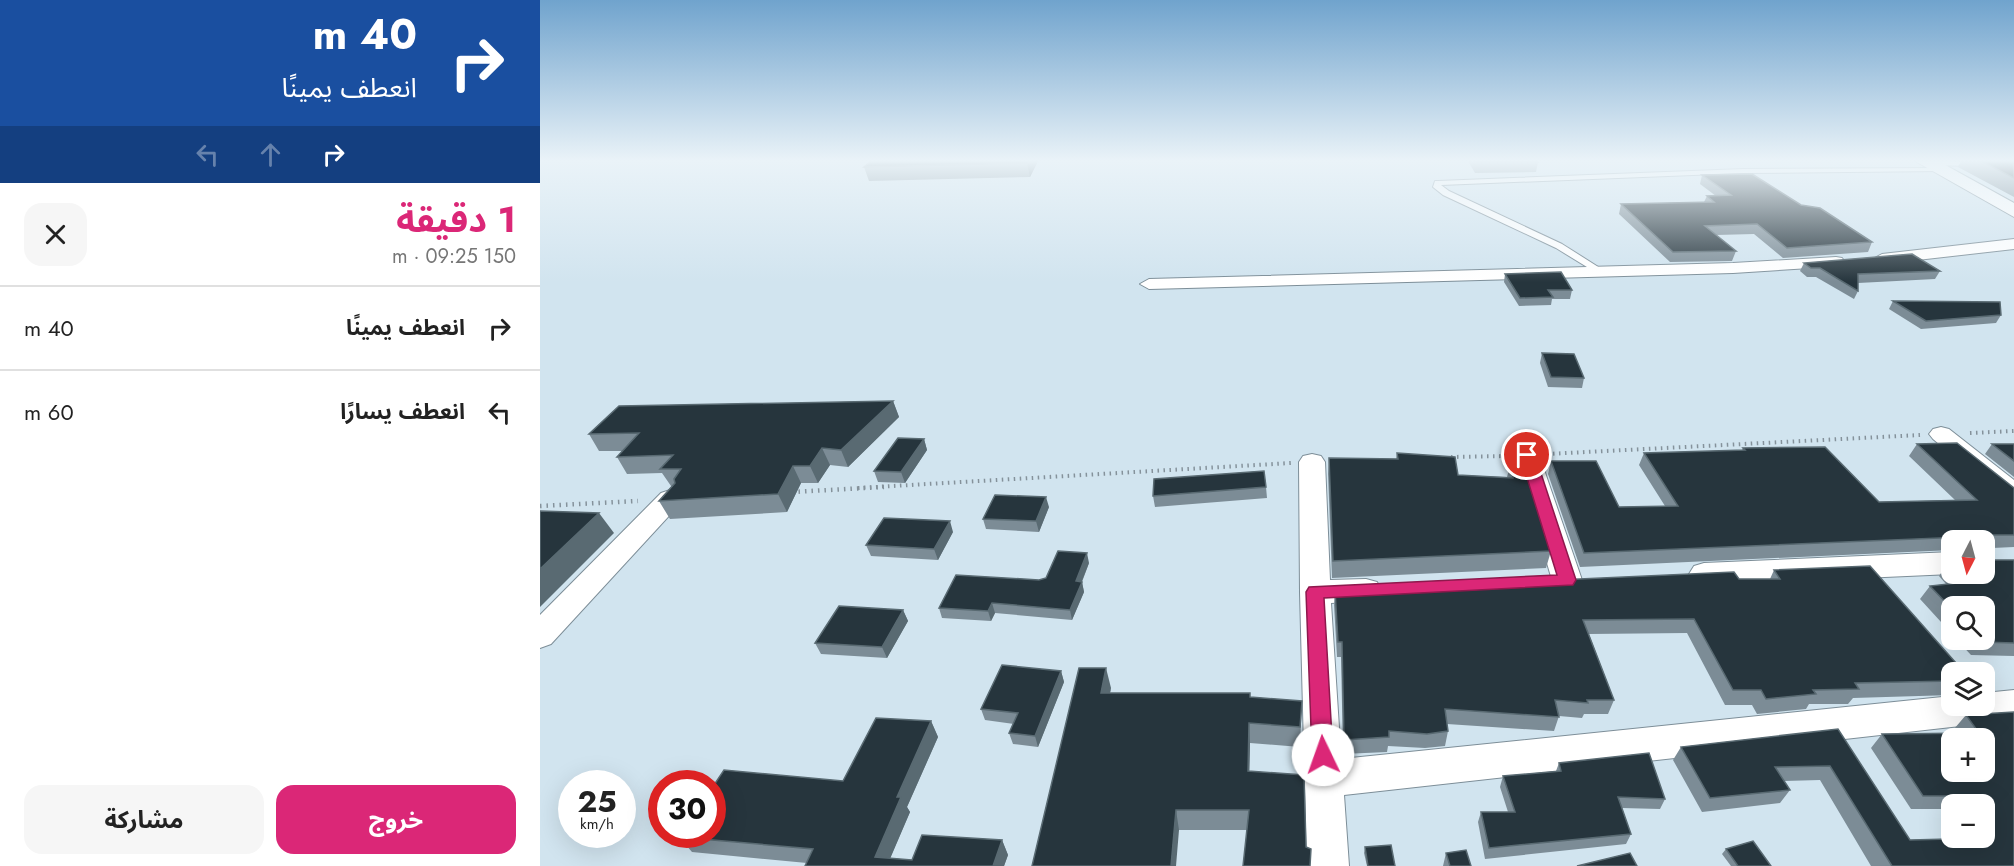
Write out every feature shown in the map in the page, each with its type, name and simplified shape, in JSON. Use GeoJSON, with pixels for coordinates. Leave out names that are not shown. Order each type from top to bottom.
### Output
{"type":"FeatureCollection","features":[{"type":"Feature","properties":{"kind":"street"},"geometry":{"type":"LineString","coordinates":[[1149,284],[1600,272],[1860,261],[2014,244]]}},
{"type":"Feature","properties":{"kind":"street"},"geometry":{"type":"LineString","coordinates":[[1941,434],[2014,493]]}},
{"type":"Feature","properties":{"kind":"street"},"geometry":{"type":"LineString","coordinates":[[1527,455],[1568,580]]}},
{"type":"Feature","properties":{"kind":"street"},"geometry":{"type":"LineString","coordinates":[[1312,462],[1315,592],[1328,866]]}},
{"type":"Feature","properties":{"kind":"street"},"geometry":{"type":"LineString","coordinates":[[540,635],[670,499]]}},
{"type":"Feature","properties":{"kind":"street"},"geometry":{"type":"LineString","coordinates":[[1672,576],[1941,564]]}},
{"type":"Feature","properties":{"kind":"street"},"geometry":{"type":"LineString","coordinates":[[1870,567],[1893,593]]}},
{"type":"Feature","properties":{"kind":"street"},"geometry":{"type":"LineString","coordinates":[[1315,592],[1395,588]]}},
{"type":"Feature","properties":{"kind":"street"},"geometry":{"type":"LineString","coordinates":[[1324,779],[1997,703]]}},
{"type":"Feature","properties":{"kind":"lane"},"geometry":{"type":"LineString","coordinates":[[1464,201],[1558,246],[1600,272]]}},
{"type":"Feature","properties":{"kind":"path"},"geometry":{"type":"LineString","coordinates":[[1444,458],[2014,431]]}},
{"type":"Feature","properties":{"kind":"path"},"geometry":{"type":"LineString","coordinates":[[790,492],[1312,462]]}},
{"type":"Feature","properties":{"kind":"path"},"geometry":{"type":"LineString","coordinates":[[540,506],[670,499]]}},
{"type":"Feature","properties":{"kind":"building"},"geometry":{"type":"Polygon","coordinates":[[[1795,201],[1801,205],[1820,208],[1872,242],[1787,248],[1757,224],[1705,226],[1736,251],[1673,252],[1621,204],[1795,201]]]}},
{"type":"Feature","properties":{"kind":"building"},"geometry":{"type":"Polygon","coordinates":[[[1912,254],[1940,271],[1858,274],[1858,291],[1820,268],[1811,268],[1804,263],[1912,254]]]}},
{"type":"Feature","properties":{"kind":"building"},"geometry":{"type":"Polygon","coordinates":[[[1561,272],[1572,290],[1548,290],[1553,297],[1520,298],[1505,274],[1561,272]]]}},
{"type":"Feature","properties":{"kind":"building"},"geometry":{"type":"Polygon","coordinates":[[[1893,301],[2000,302],[2001,315],[1926,321],[1893,301]]]}},
{"type":"Feature","properties":{"kind":"building"},"geometry":{"type":"Polygon","coordinates":[[[1542,353],[1574,354],[1584,378],[1551,377],[1542,353]]]}},
{"type":"Feature","properties":{"kind":"building"},"geometry":{"type":"Polygon","coordinates":[[[893,401],[841,450],[822,448],[810,466],[793,466],[778,494],[659,501],[675,483],[674,479],[681,469],[660,469],[673,455],[617,457],[639,433],[589,434],[619,406],[893,401]]]}},
{"type":"Feature","properties":{"kind":"building"},"geometry":{"type":"Polygon","coordinates":[[[898,438],[924,439],[901,472],[874,471],[898,438]]]}},
{"type":"Feature","properties":{"kind":"building"},"geometry":{"type":"Polygon","coordinates":[[[1957,443],[2014,488],[2014,535],[1995,535],[1995,530],[1941,530],[1941,538],[1584,553],[1551,461],[1596,461],[1619,507],[1678,506],[1644,453],[1745,450],[1743,448],[1825,447],[1879,502],[1977,500],[1917,444],[1957,443]]]}},
{"type":"Feature","properties":{"kind":"building"},"geometry":{"type":"Polygon","coordinates":[[[1992,444],[2014,444],[2014,461],[1992,444]]]}},
{"type":"Feature","properties":{"kind":"building"},"geometry":{"type":"Polygon","coordinates":[[[1397,453],[1455,457],[1458,475],[1513,478],[1511,462],[1523,463],[1551,551],[1333,561],[1329,458],[1398,459],[1397,453]]]}},
{"type":"Feature","properties":{"kind":"building"},"geometry":{"type":"Polygon","coordinates":[[[1264,471],[1266,487],[1153,496],[1154,479],[1264,471]]]}},
{"type":"Feature","properties":{"kind":"building"},"geometry":{"type":"Polygon","coordinates":[[[995,495],[1046,497],[1036,521],[983,519],[995,495]]]}},
{"type":"Feature","properties":{"kind":"building"},"geometry":{"type":"Polygon","coordinates":[[[540,511],[599,513],[540,569],[540,511]]]}},
{"type":"Feature","properties":{"kind":"building"},"geometry":{"type":"Polygon","coordinates":[[[884,518],[950,521],[934,549],[866,545],[884,518]]]}},
{"type":"Feature","properties":{"kind":"building"},"geometry":{"type":"Polygon","coordinates":[[[1058,551],[1087,553],[1076,581],[1082,582],[1070,610],[992,603],[988,611],[939,608],[956,575],[1039,580],[1046,578],[1058,551]]]}},
{"type":"Feature","properties":{"kind":"building"},"geometry":{"type":"Polygon","coordinates":[[[1995,560],[2014,560],[2014,643],[1995,642],[1995,596],[1941,598],[1930,586],[1995,584],[1995,560]]]}},
{"type":"Feature","properties":{"kind":"building"},"geometry":{"type":"Polygon","coordinates":[[[1870,566],[1941,646],[1941,650],[1944,650],[1955,662],[1941,662],[1941,681],[1855,683],[1859,689],[1813,690],[1816,694],[1766,699],[1761,690],[1733,690],[1694,619],[1583,620],[1614,700],[1587,700],[1588,703],[1555,700],[1559,717],[1445,709],[1448,731],[1427,734],[1389,731],[1389,737],[1344,740],[1342,642],[1338,642],[1335,590],[1734,572],[1739,579],[1780,579],[1774,570],[1870,566]]]}},
{"type":"Feature","properties":{"kind":"building"},"geometry":{"type":"Polygon","coordinates":[[[839,606],[903,610],[882,647],[815,643],[839,606]]]}},
{"type":"Feature","properties":{"kind":"building"},"geometry":{"type":"Polygon","coordinates":[[[1002,665],[1061,671],[1035,736],[1009,733],[1018,713],[981,709],[1002,665]]]}},
{"type":"Feature","properties":{"kind":"building"},"geometry":{"type":"Polygon","coordinates":[[[1079,668],[1106,668],[1101,693],[1250,693],[1250,697],[1302,701],[1300,727],[1249,723],[1248,771],[1304,775],[1306,847],[1311,849],[1310,866],[1243,866],[1249,810],[1176,810],[1171,866],[1032,866],[1079,668]]]}},
{"type":"Feature","properties":{"kind":"building"},"geometry":{"type":"Polygon","coordinates":[[[2014,712],[2014,866],[1892,866],[1830,766],[1775,767],[1790,790],[1710,798],[1681,747],[1838,729],[1910,840],[1941,839],[1941,848],[1995,848],[1995,794],[1923,796],[1882,734],[1941,733],[1941,782],[1995,782],[1995,728],[1975,728],[1967,716],[1995,716],[1995,713],[2014,712]]]}},
{"type":"Feature","properties":{"kind":"building"},"geometry":{"type":"Polygon","coordinates":[[[876,718],[931,721],[897,797],[901,797],[875,857],[912,860],[922,835],[1002,840],[993,866],[805,866],[813,849],[726,841],[726,770],[843,781],[876,718]]]}},
{"type":"Feature","properties":{"kind":"building"},"geometry":{"type":"Polygon","coordinates":[[[1649,753],[1665,799],[1618,797],[1631,834],[1489,848],[1481,812],[1515,812],[1503,776],[1561,771],[1559,763],[1649,753]]]}},
{"type":"Feature","properties":{"kind":"building"},"geometry":{"type":"Polygon","coordinates":[[[1753,841],[1771,866],[1738,866],[1726,849],[1753,841]]]}},
{"type":"Feature","properties":{"kind":"building"},"geometry":{"type":"Polygon","coordinates":[[[1391,845],[1395,866],[1368,866],[1365,847],[1391,845]]]}},
{"type":"Feature","properties":{"kind":"building"},"geometry":{"type":"Polygon","coordinates":[[[1466,850],[1471,866],[1450,866],[1446,853],[1466,850]]]}},
{"type":"Feature","properties":{"kind":"building"},"geometry":{"type":"Polygon","coordinates":[[[1630,853],[1637,866],[1577,866],[1630,853]]]}},
{"type":"Feature","properties":{"kind":"route"},"geometry":{"type":"LineString","coordinates":[[1323,755],[1315,592],[1568,580],[1527,455]]}}]}
